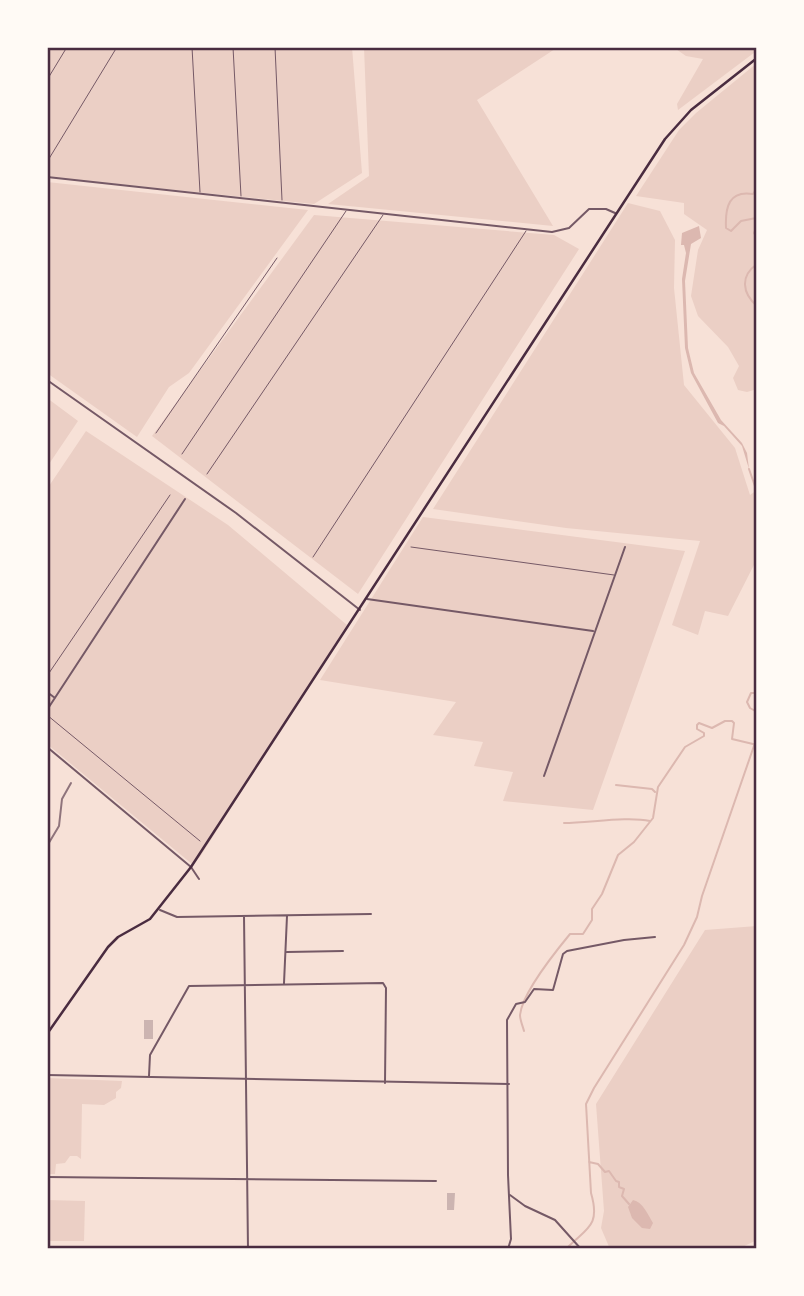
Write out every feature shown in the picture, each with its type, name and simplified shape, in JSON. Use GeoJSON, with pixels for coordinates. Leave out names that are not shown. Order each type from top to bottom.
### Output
{"type":"FeatureCollection","features":[{"type":"Feature","properties":{"kind":"main road"},"geometry":{"type":"LineString","coordinates":[[47,1034],[113,941],[140,926],[159,909],[191,867],[674,127],[691,110],[756,59]]}},
{"type":"Feature","properties":{"kind":"street"},"geometry":{"type":"LineString","coordinates":[[47,177],[552,232],[563,231],[584,212],[592,209],[606,209],[616,214]]}},
{"type":"Feature","properties":{"kind":"street"},"geometry":{"type":"LineString","coordinates":[[47,380],[236,513],[360,610]]}},
{"type":"Feature","properties":{"kind":"street"},"geometry":{"type":"LineString","coordinates":[[47,710],[185,499]]}},
{"type":"Feature","properties":{"kind":"street"},"geometry":{"type":"LineString","coordinates":[[544,776],[625,547]]}},
{"type":"Feature","properties":{"kind":"street"},"geometry":{"type":"LineString","coordinates":[[367,599],[594,631]]}},
{"type":"Feature","properties":{"kind":"street"},"geometry":{"type":"LineString","coordinates":[[47,692],[55,698]]}},
{"type":"Feature","properties":{"kind":"street"},"geometry":{"type":"LineString","coordinates":[[47,747],[191,867],[199,880]]}},
{"type":"Feature","properties":{"kind":"street"},"geometry":{"type":"LineString","coordinates":[[159,909],[177,917],[372,914]]}},
{"type":"Feature","properties":{"kind":"street"},"geometry":{"type":"LineString","coordinates":[[244,916],[248,1249]]}},
{"type":"Feature","properties":{"kind":"street"},"geometry":{"type":"LineString","coordinates":[[284,984],[287,916]]}},
{"type":"Feature","properties":{"kind":"street"},"geometry":{"type":"LineString","coordinates":[[508,1249],[511,1244],[507,1021],[515,1005],[525,1002],[536,988],[549,992],[554,990],[563,954],[567,951],[655,937]]}},
{"type":"Feature","properties":{"kind":"street"},"geometry":{"type":"LineString","coordinates":[[286,952],[343,951]]}},
{"type":"Feature","properties":{"kind":"street"},"geometry":{"type":"LineString","coordinates":[[149,1077],[149,1055],[189,986],[383,983],[386,988],[385,1083]]}},
{"type":"Feature","properties":{"kind":"street"},"geometry":{"type":"LineString","coordinates":[[47,1075],[509,1084]]}},
{"type":"Feature","properties":{"kind":"street"},"geometry":{"type":"LineString","coordinates":[[47,1177],[436,1181]]}},
{"type":"Feature","properties":{"kind":"street"},"geometry":{"type":"LineString","coordinates":[[509,1195],[555,1220],[581,1249]]}},
{"type":"Feature","properties":{"kind":"street"},"geometry":{"type":"LineString","coordinates":[[467,1249],[496,1249]]}},
{"type":"Feature","properties":{"kind":"lane"},"geometry":{"type":"LineString","coordinates":[[47,80],[67,47]]}},
{"type":"Feature","properties":{"kind":"lane"},"geometry":{"type":"LineString","coordinates":[[47,162],[117,47]]}},
{"type":"Feature","properties":{"kind":"lane"},"geometry":{"type":"LineString","coordinates":[[192,47],[200,194]]}},
{"type":"Feature","properties":{"kind":"lane"},"geometry":{"type":"LineString","coordinates":[[233,47],[241,198]]}},
{"type":"Feature","properties":{"kind":"lane"},"geometry":{"type":"LineString","coordinates":[[275,47],[282,203]]}},
{"type":"Feature","properties":{"kind":"lane"},"geometry":{"type":"LineString","coordinates":[[182,454],[347,209]]}},
{"type":"Feature","properties":{"kind":"lane"},"geometry":{"type":"LineString","coordinates":[[207,474],[384,213]]}},
{"type":"Feature","properties":{"kind":"lane"},"geometry":{"type":"LineString","coordinates":[[313,557],[527,228]]}},
{"type":"Feature","properties":{"kind":"lane"},"geometry":{"type":"LineString","coordinates":[[156,433],[277,258]]}},
{"type":"Feature","properties":{"kind":"lane"},"geometry":{"type":"LineString","coordinates":[[47,676],[170,495]]}},
{"type":"Feature","properties":{"kind":"lane"},"geometry":{"type":"LineString","coordinates":[[411,547],[614,575]]}},
{"type":"Feature","properties":{"kind":"lane"},"geometry":{"type":"LineString","coordinates":[[47,715],[200,841]]}},
{"type":"Feature","properties":{"kind":"shaded area"},"geometry":{"type":"Polygon","coordinates":[[[47,47],[352,47],[362,173],[314,204],[47,177],[47,47]]]}},
{"type":"Feature","properties":{"kind":"shaded area"},"geometry":{"type":"Polygon","coordinates":[[[364,47],[558,47],[477,100],[553,226],[328,204],[369,176],[364,47]]]}},
{"type":"Feature","properties":{"kind":"shaded area"},"geometry":{"type":"Polygon","coordinates":[[[673,47],[752,47],[755,52],[678,110],[677,104],[703,59],[686,56],[673,47]]]}},
{"type":"Feature","properties":{"kind":"shaded area"},"geometry":{"type":"Polygon","coordinates":[[[757,63],[757,389],[747,392],[738,390],[733,378],[739,366],[728,347],[698,316],[691,296],[698,250],[707,230],[684,214],[684,203],[636,196],[679,130],[757,63]]]}},
{"type":"Feature","properties":{"kind":"shaded area"},"geometry":{"type":"Polygon","coordinates":[[[47,182],[308,210],[189,373],[169,387],[137,437],[47,373],[47,182]]]}},
{"type":"Feature","properties":{"kind":"shaded area"},"geometry":{"type":"Polygon","coordinates":[[[628,203],[660,211],[675,240],[674,288],[684,385],[735,448],[750,495],[757,490],[757,559],[728,616],[705,611],[698,635],[672,625],[700,541],[566,528],[433,509],[628,203]]]}},
{"type":"Feature","properties":{"kind":"shaded area"},"geometry":{"type":"Polygon","coordinates":[[[314,215],[554,235],[579,249],[358,594],[152,436],[314,215]]]}},
{"type":"Feature","properties":{"kind":"shaded area"},"geometry":{"type":"Polygon","coordinates":[[[699,226],[701,238],[691,244],[685,281],[688,348],[694,373],[721,420],[742,443],[747,453],[749,469],[742,446],[718,423],[691,373],[685,348],[682,279],[686,253],[684,245],[681,245],[682,233],[699,226]]]}},
{"type":"Feature","properties":{"kind":"shaded area"},"geometry":{"type":"Polygon","coordinates":[[[47,398],[78,421],[47,467],[47,398]]]}},
{"type":"Feature","properties":{"kind":"shaded area"},"geometry":{"type":"Polygon","coordinates":[[[86,431],[228,525],[347,625],[200,857],[192,864],[47,744],[47,489],[86,431]]]}},
{"type":"Feature","properties":{"kind":"shaded area"},"geometry":{"type":"Polygon","coordinates":[[[423,517],[685,551],[593,810],[503,801],[513,772],[474,766],[483,742],[433,735],[456,702],[320,680],[423,517]]]}},
{"type":"Feature","properties":{"kind":"shaded area"},"geometry":{"type":"Polygon","coordinates":[[[757,926],[757,1240],[738,1249],[610,1249],[601,1228],[604,1211],[596,1104],[705,930],[757,926]]]}},
{"type":"Feature","properties":{"kind":"shaded area"},"geometry":{"type":"Polygon","coordinates":[[[47,1078],[122,1081],[116,1098],[104,1105],[82,1104],[81,1159],[70,1156],[65,1163],[56,1164],[55,1174],[47,1174],[47,1078]]]}},
{"type":"Feature","properties":{"kind":"shaded area"},"geometry":{"type":"Polygon","coordinates":[[[47,1200],[85,1201],[84,1241],[47,1241],[47,1200]]]}},
{"type":"Feature","properties":{"kind":"shaded area"},"geometry":{"type":"Polygon","coordinates":[[[633,1200],[640,1203],[653,1223],[650,1229],[642,1228],[632,1218],[628,1207],[633,1200]]]}},
{"type":"Feature","properties":{"kind":"building"},"geometry":{"type":"Polygon","coordinates":[[[144,1020],[153,1020],[153,1039],[144,1039],[144,1020]]]}},
{"type":"Feature","properties":{"kind":"building"},"geometry":{"type":"Polygon","coordinates":[[[447,1193],[455,1193],[454,1210],[447,1210],[447,1193]]]}},
{"type":"Feature","properties":{"kind":"waterway"},"geometry":{"type":"LineString","coordinates":[[757,188],[753,194],[739,195],[730,202],[726,213],[726,228],[731,231],[741,221],[757,220]]}},
{"type":"Feature","properties":{"kind":"waterway"},"geometry":{"type":"LineString","coordinates":[[757,225],[754,233],[757,238]]}},
{"type":"Feature","properties":{"kind":"waterway"},"geometry":{"type":"LineString","coordinates":[[757,264],[748,274],[745,285],[748,296],[757,306]]}},
{"type":"Feature","properties":{"kind":"waterway"},"geometry":{"type":"LineString","coordinates":[[749,469],[757,492]]}},
{"type":"Feature","properties":{"kind":"waterway"},"geometry":{"type":"LineString","coordinates":[[757,674],[757,683]]}},
{"type":"Feature","properties":{"kind":"waterway"},"geometry":{"type":"LineString","coordinates":[[757,693],[751,693],[747,702],[750,708],[757,712]]}},
{"type":"Feature","properties":{"kind":"waterway"},"geometry":{"type":"LineString","coordinates":[[524,1031],[520,1015],[533,985],[570,934],[583,934],[592,920],[592,909],[602,894],[618,855],[634,842],[653,818],[658,787],[685,747],[704,736],[704,733],[697,729],[697,725],[699,723],[712,728],[725,721],[732,721],[732,739],[753,744]]}},
{"type":"Feature","properties":{"kind":"waterway"},"geometry":{"type":"LineString","coordinates":[[566,1249],[590,1226],[594,1213],[586,1104],[684,945],[697,917],[756,740],[757,729]]}},
{"type":"Feature","properties":{"kind":"waterway"},"geometry":{"type":"LineString","coordinates":[[616,785],[652,789],[655,792]]}},
{"type":"Feature","properties":{"kind":"waterway"},"geometry":{"type":"LineString","coordinates":[[564,823],[619,819],[650,821]]}},
{"type":"Feature","properties":{"kind":"waterway"},"geometry":{"type":"LineString","coordinates":[[589,1162],[598,1164],[605,1172],[609,1171],[619,1182],[619,1187],[624,1189],[622,1196],[629,1204]]}},
{"type":"Feature","properties":{"kind":"railway"},"geometry":{"type":"LineString","coordinates":[[47,846],[59,826],[62,799],[71,783]]}}]}
